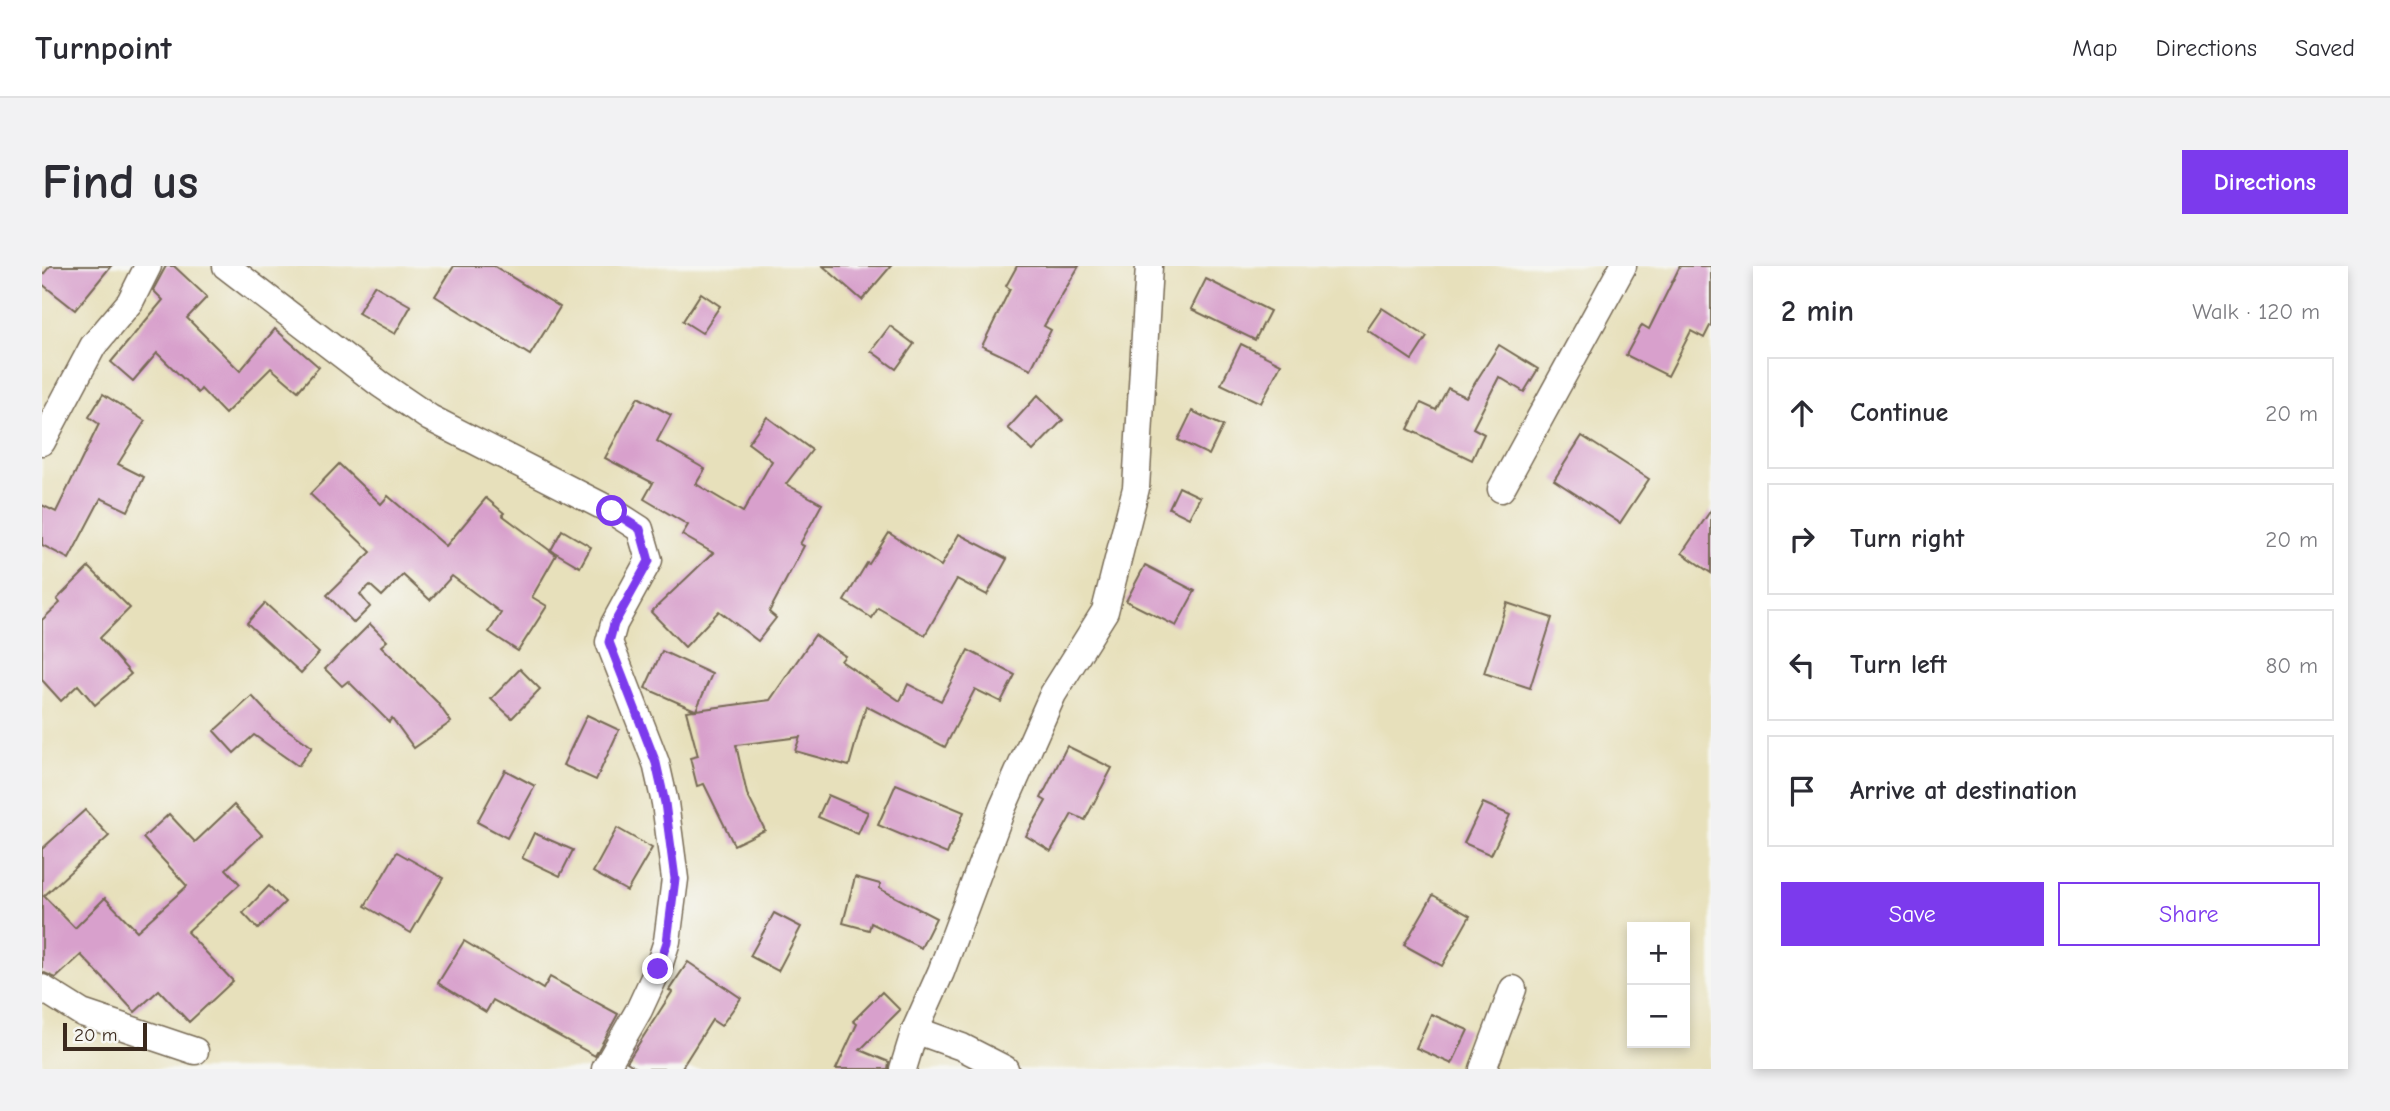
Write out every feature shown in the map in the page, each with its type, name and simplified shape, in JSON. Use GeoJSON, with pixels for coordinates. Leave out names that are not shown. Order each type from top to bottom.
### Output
{"type":"FeatureCollection","features":[{"type":"Feature","properties":{"kind":"street"},"geometry":{"type":"LineString","coordinates":[[42,442],[93,346],[130,302],[148,266]]}},
{"type":"Feature","properties":{"kind":"street"},"geometry":{"type":"LineString","coordinates":[[226,266],[380,384],[430,418],[612,511],[640,529],[649,561],[614,624],[609,642],[656,763],[665,803],[675,879],[667,942],[658,969],[639,1010],[605,1069]]}},
{"type":"Feature","properties":{"kind":"street"},"geometry":{"type":"LineString","coordinates":[[903,1069],[915,1030],[941,972],[1002,809],[1053,694],[1105,611],[1136,488],[1149,266]]}},
{"type":"Feature","properties":{"kind":"street"},"geometry":{"type":"LineString","coordinates":[[1502,489],[1623,266]]}},
{"type":"Feature","properties":{"kind":"street"},"geometry":{"type":"LineString","coordinates":[[42,988],[82,1013],[195,1051]]}},
{"type":"Feature","properties":{"kind":"street"},"geometry":{"type":"LineString","coordinates":[[1483,1069],[1513,989]]}},
{"type":"Feature","properties":{"kind":"street"},"geometry":{"type":"LineString","coordinates":[[915,1030],[962,1047],[1005,1069]]}},
{"type":"Feature","properties":{"kind":"building"},"geometry":{"type":"Polygon","coordinates":[[[50,266],[111,266],[75,310],[42,284],[42,276],[50,266]]]}},
{"type":"Feature","properties":{"kind":"building"},"geometry":{"type":"Polygon","coordinates":[[[166,266],[174,266],[207,297],[187,318],[240,371],[275,329],[319,367],[298,391],[271,368],[225,414],[201,389],[198,393],[157,353],[133,381],[111,362],[163,300],[153,290],[166,266]]]}},
{"type":"Feature","properties":{"kind":"building"},"geometry":{"type":"Polygon","coordinates":[[[454,266],[494,266],[560,307],[530,355],[435,296],[454,266]]]}},
{"type":"Feature","properties":{"kind":"building"},"geometry":{"type":"Polygon","coordinates":[[[823,266],[891,266],[862,300],[823,266]]]}},
{"type":"Feature","properties":{"kind":"building"},"geometry":{"type":"Polygon","coordinates":[[[1017,266],[1079,266],[1044,326],[1051,330],[1031,369],[982,346],[1010,289],[1006,286],[1017,266]]]}},
{"type":"Feature","properties":{"kind":"building"},"geometry":{"type":"Polygon","coordinates":[[[1680,266],[1711,266],[1711,324],[1704,338],[1691,331],[1668,376],[1626,355],[1642,325],[1649,329],[1680,266]]]}},
{"type":"Feature","properties":{"kind":"building"},"geometry":{"type":"Polygon","coordinates":[[[1206,279],[1270,311],[1255,340],[1191,309],[1206,279]]]}},
{"type":"Feature","properties":{"kind":"building"},"geometry":{"type":"Polygon","coordinates":[[[374,285],[411,306],[395,334],[358,313],[374,285]]]}},
{"type":"Feature","properties":{"kind":"building"},"geometry":{"type":"Polygon","coordinates":[[[701,293],[720,306],[702,333],[683,321],[701,293]]]}},
{"type":"Feature","properties":{"kind":"building"},"geometry":{"type":"Polygon","coordinates":[[[1382,308],[1427,337],[1412,360],[1367,330],[1382,308]]]}},
{"type":"Feature","properties":{"kind":"building"},"geometry":{"type":"Polygon","coordinates":[[[890,326],[914,344],[896,369],[871,351],[890,326]]]}},
{"type":"Feature","properties":{"kind":"building"},"geometry":{"type":"Polygon","coordinates":[[[1241,344],[1281,364],[1261,403],[1221,384],[1241,344]]]}},
{"type":"Feature","properties":{"kind":"building"},"geometry":{"type":"Polygon","coordinates":[[[1499,345],[1538,369],[1524,392],[1499,377],[1473,428],[1484,434],[1472,460],[1408,429],[1421,403],[1436,410],[1448,388],[1466,397],[1499,345]]]}},
{"type":"Feature","properties":{"kind":"building"},"geometry":{"type":"Polygon","coordinates":[[[103,394],[145,421],[118,464],[144,477],[128,511],[101,498],[69,559],[42,545],[42,505],[56,512],[99,424],[89,417],[103,394]]]}},
{"type":"Feature","properties":{"kind":"building"},"geometry":{"type":"Polygon","coordinates":[[[1038,395],[1063,420],[1033,451],[1008,428],[1038,395]]]}},
{"type":"Feature","properties":{"kind":"building"},"geometry":{"type":"Polygon","coordinates":[[[638,397],[671,415],[657,441],[705,469],[696,484],[743,512],[772,461],[748,443],[767,417],[812,450],[786,484],[822,504],[800,544],[804,546],[769,612],[776,618],[758,641],[719,611],[685,647],[651,612],[713,553],[682,535],[688,525],[644,499],[653,483],[605,458],[638,397]]]}},
{"type":"Feature","properties":{"kind":"building"},"geometry":{"type":"Polygon","coordinates":[[[1192,411],[1223,426],[1209,455],[1178,440],[1192,411]]]}},
{"type":"Feature","properties":{"kind":"building"},"geometry":{"type":"Polygon","coordinates":[[[1582,436],[1649,479],[1620,523],[1554,480],[1582,436]]]}},
{"type":"Feature","properties":{"kind":"building"},"geometry":{"type":"Polygon","coordinates":[[[339,464],[381,504],[388,496],[446,546],[486,498],[504,513],[502,515],[556,555],[532,597],[547,606],[518,651],[489,632],[501,613],[452,576],[430,600],[403,575],[382,596],[370,585],[360,594],[370,607],[354,623],[327,595],[371,552],[310,494],[339,464]]]}},
{"type":"Feature","properties":{"kind":"building"},"geometry":{"type":"Polygon","coordinates":[[[1179,487],[1200,497],[1189,518],[1169,508],[1179,487]]]}},
{"type":"Feature","properties":{"kind":"building"},"geometry":{"type":"Polygon","coordinates":[[[1711,510],[1711,573],[1682,553],[1711,510]]]}},
{"type":"Feature","properties":{"kind":"building"},"geometry":{"type":"Polygon","coordinates":[[[562,530],[591,547],[580,567],[551,550],[562,530]]]}},
{"type":"Feature","properties":{"kind":"building"},"geometry":{"type":"Polygon","coordinates":[[[889,533],[941,566],[959,534],[1007,559],[987,595],[957,579],[925,635],[878,608],[872,618],[844,601],[889,533]]]}},
{"type":"Feature","properties":{"kind":"building"},"geometry":{"type":"Polygon","coordinates":[[[1145,565],[1195,591],[1176,626],[1126,601],[1145,565]]]}},
{"type":"Feature","properties":{"kind":"building"},"geometry":{"type":"Polygon","coordinates":[[[89,567],[130,608],[100,638],[131,674],[95,705],[78,685],[61,701],[42,680],[42,620],[60,603],[57,599],[89,567]]]}},
{"type":"Feature","properties":{"kind":"building"},"geometry":{"type":"Polygon","coordinates":[[[265,603],[319,653],[301,673],[247,623],[265,603]]]}},
{"type":"Feature","properties":{"kind":"building"},"geometry":{"type":"Polygon","coordinates":[[[1507,603],[1552,618],[1530,688],[1484,673],[1507,603]]]}},
{"type":"Feature","properties":{"kind":"building"},"geometry":{"type":"Polygon","coordinates":[[[370,624],[387,641],[381,646],[437,702],[451,722],[414,748],[392,718],[389,722],[348,681],[342,686],[325,669],[370,624]]]}},
{"type":"Feature","properties":{"kind":"building"},"geometry":{"type":"Polygon","coordinates":[[[815,635],[845,656],[841,661],[900,701],[908,684],[941,701],[968,650],[1015,675],[1001,702],[975,689],[945,747],[866,706],[849,766],[795,751],[800,737],[736,745],[747,794],[765,830],[734,845],[704,784],[697,786],[690,758],[698,756],[686,711],[695,710],[645,688],[662,651],[712,674],[696,710],[770,700],[815,635]]]}},
{"type":"Feature","properties":{"kind":"building"},"geometry":{"type":"Polygon","coordinates":[[[520,669],[540,689],[512,718],[491,699],[520,669]]]}},
{"type":"Feature","properties":{"kind":"building"},"geometry":{"type":"Polygon","coordinates":[[[252,696],[274,720],[312,747],[298,766],[254,735],[234,753],[214,731],[252,696]]]}},
{"type":"Feature","properties":{"kind":"building"},"geometry":{"type":"Polygon","coordinates":[[[587,715],[619,730],[596,780],[563,765],[587,715]]]}},
{"type":"Feature","properties":{"kind":"building"},"geometry":{"type":"Polygon","coordinates":[[[1067,746],[1112,768],[1085,820],[1072,814],[1051,851],[1026,836],[1046,801],[1041,798],[1067,746]]]}},
{"type":"Feature","properties":{"kind":"building"},"geometry":{"type":"Polygon","coordinates":[[[505,770],[535,786],[507,838],[477,822],[505,770]]]}},
{"type":"Feature","properties":{"kind":"building"},"geometry":{"type":"Polygon","coordinates":[[[896,784],[964,812],[947,854],[878,825],[896,784]]]}},
{"type":"Feature","properties":{"kind":"building"},"geometry":{"type":"Polygon","coordinates":[[[828,795],[868,812],[858,834],[818,817],[828,795]]]}},
{"type":"Feature","properties":{"kind":"building"},"geometry":{"type":"Polygon","coordinates":[[[1483,803],[1510,815],[1491,855],[1464,843],[1483,803]]]}},
{"type":"Feature","properties":{"kind":"building"},"geometry":{"type":"Polygon","coordinates":[[[234,805],[262,835],[226,869],[240,884],[187,932],[233,981],[189,1022],[159,990],[135,1012],[81,955],[56,978],[42,972],[42,849],[85,810],[109,836],[44,896],[75,928],[105,898],[137,931],[187,886],[143,838],[169,814],[195,842],[234,805]]]}},
{"type":"Feature","properties":{"kind":"building"},"geometry":{"type":"Polygon","coordinates":[[[617,828],[652,848],[627,891],[593,872],[617,828]]]}},
{"type":"Feature","properties":{"kind":"building"},"geometry":{"type":"Polygon","coordinates":[[[534,833],[573,850],[560,876],[522,858],[534,833]]]}},
{"type":"Feature","properties":{"kind":"building"},"geometry":{"type":"Polygon","coordinates":[[[397,852],[443,878],[411,933],[365,906],[397,852]]]}},
{"type":"Feature","properties":{"kind":"building"},"geometry":{"type":"Polygon","coordinates":[[[855,877],[880,884],[880,889],[936,918],[921,948],[871,923],[869,930],[843,923],[855,877]]]}},
{"type":"Feature","properties":{"kind":"building"},"geometry":{"type":"Polygon","coordinates":[[[269,886],[285,902],[258,929],[243,913],[269,886]]]}},
{"type":"Feature","properties":{"kind":"building"},"geometry":{"type":"Polygon","coordinates":[[[1433,895],[1470,916],[1442,966],[1404,945],[1433,895]]]}},
{"type":"Feature","properties":{"kind":"building"},"geometry":{"type":"Polygon","coordinates":[[[774,913],[801,927],[778,971],[750,956],[774,913]]]}},
{"type":"Feature","properties":{"kind":"building"},"geometry":{"type":"Polygon","coordinates":[[[464,941],[543,989],[550,977],[618,1014],[595,1056],[493,1000],[486,1012],[438,983],[464,941]]]}},
{"type":"Feature","properties":{"kind":"building"},"geometry":{"type":"Polygon","coordinates":[[[688,962],[741,998],[721,1026],[712,1020],[681,1069],[638,1069],[627,1062],[688,962]]]}},
{"type":"Feature","properties":{"kind":"building"},"geometry":{"type":"Polygon","coordinates":[[[882,992],[900,1010],[860,1050],[889,1062],[888,1069],[836,1069],[857,1024],[853,1021],[882,992]]]}},
{"type":"Feature","properties":{"kind":"building"},"geometry":{"type":"Polygon","coordinates":[[[1431,1014],[1468,1030],[1452,1064],[1416,1048],[1431,1014]]]}},
{"type":"Feature","properties":{"kind":"route"},"geometry":{"type":"LineString","coordinates":[[612,511],[640,529],[649,561],[614,624],[609,642],[656,763],[665,803],[675,879],[667,942],[658,969]]}}]}
